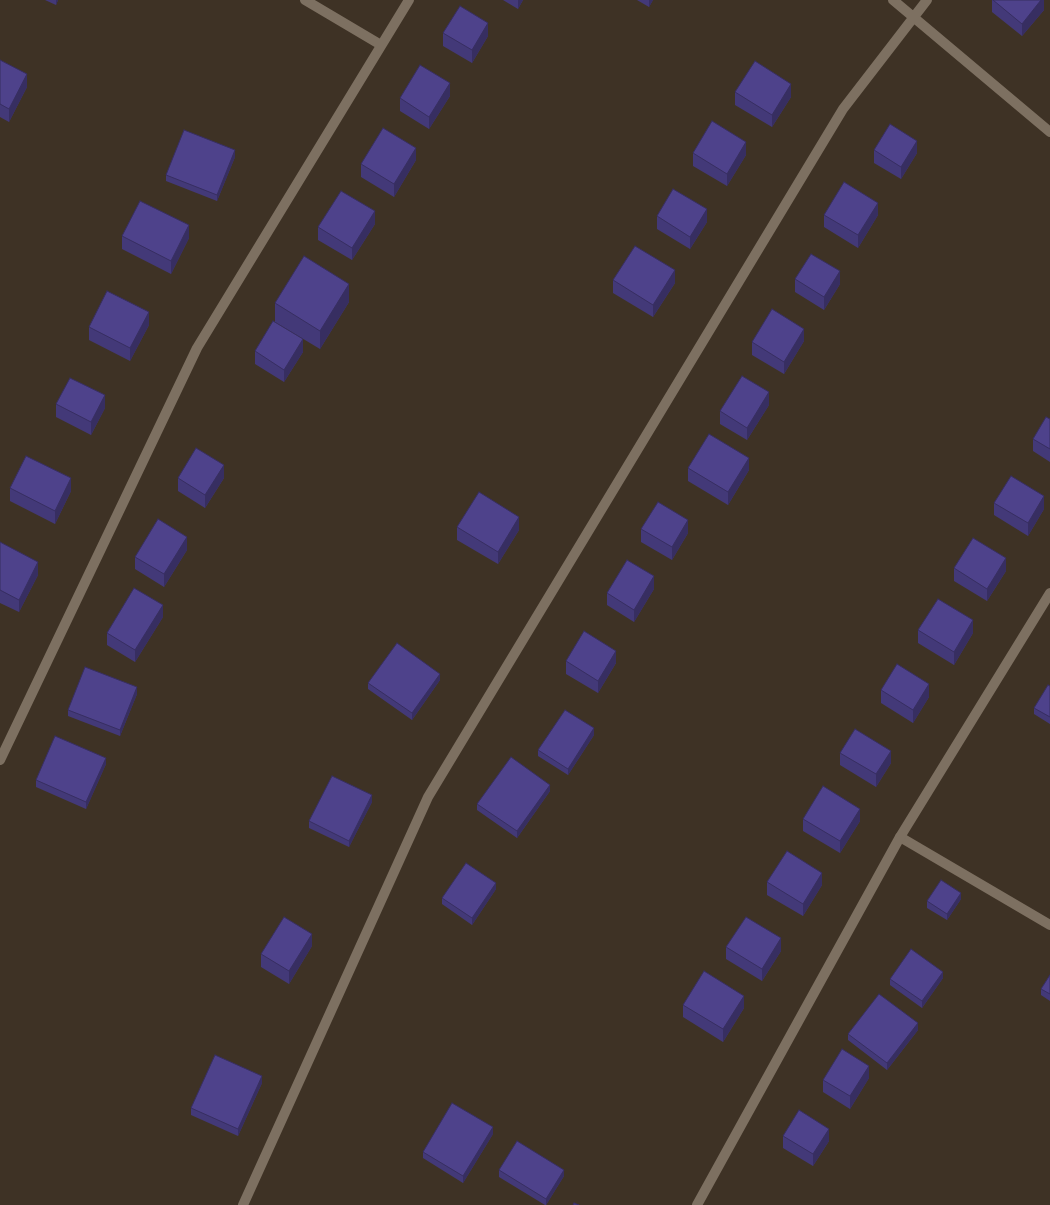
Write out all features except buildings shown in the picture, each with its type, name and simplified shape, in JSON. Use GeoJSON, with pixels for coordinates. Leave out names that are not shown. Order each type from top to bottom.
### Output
{"type":"FeatureCollection","features":[{"type":"Feature","properties":{"kind":"street"},"geometry":{"type":"LineString","coordinates":[[305,0],[381,45]]}},
{"type":"Feature","properties":{"kind":"street"},"geometry":{"type":"LineString","coordinates":[[0,760],[197,348],[409,0]]}},
{"type":"Feature","properties":{"kind":"street"},"geometry":{"type":"LineString","coordinates":[[893,0],[1050,132]]}},
{"type":"Feature","properties":{"kind":"street"},"geometry":{"type":"LineString","coordinates":[[243,1205],[428,797],[843,109],[927,0]]}},
{"type":"Feature","properties":{"kind":"street"},"geometry":{"type":"LineString","coordinates":[[697,1205],[900,838],[1050,593]]}},
{"type":"Feature","properties":{"kind":"street"},"geometry":{"type":"LineString","coordinates":[[900,838],[1050,925]]}}]}
